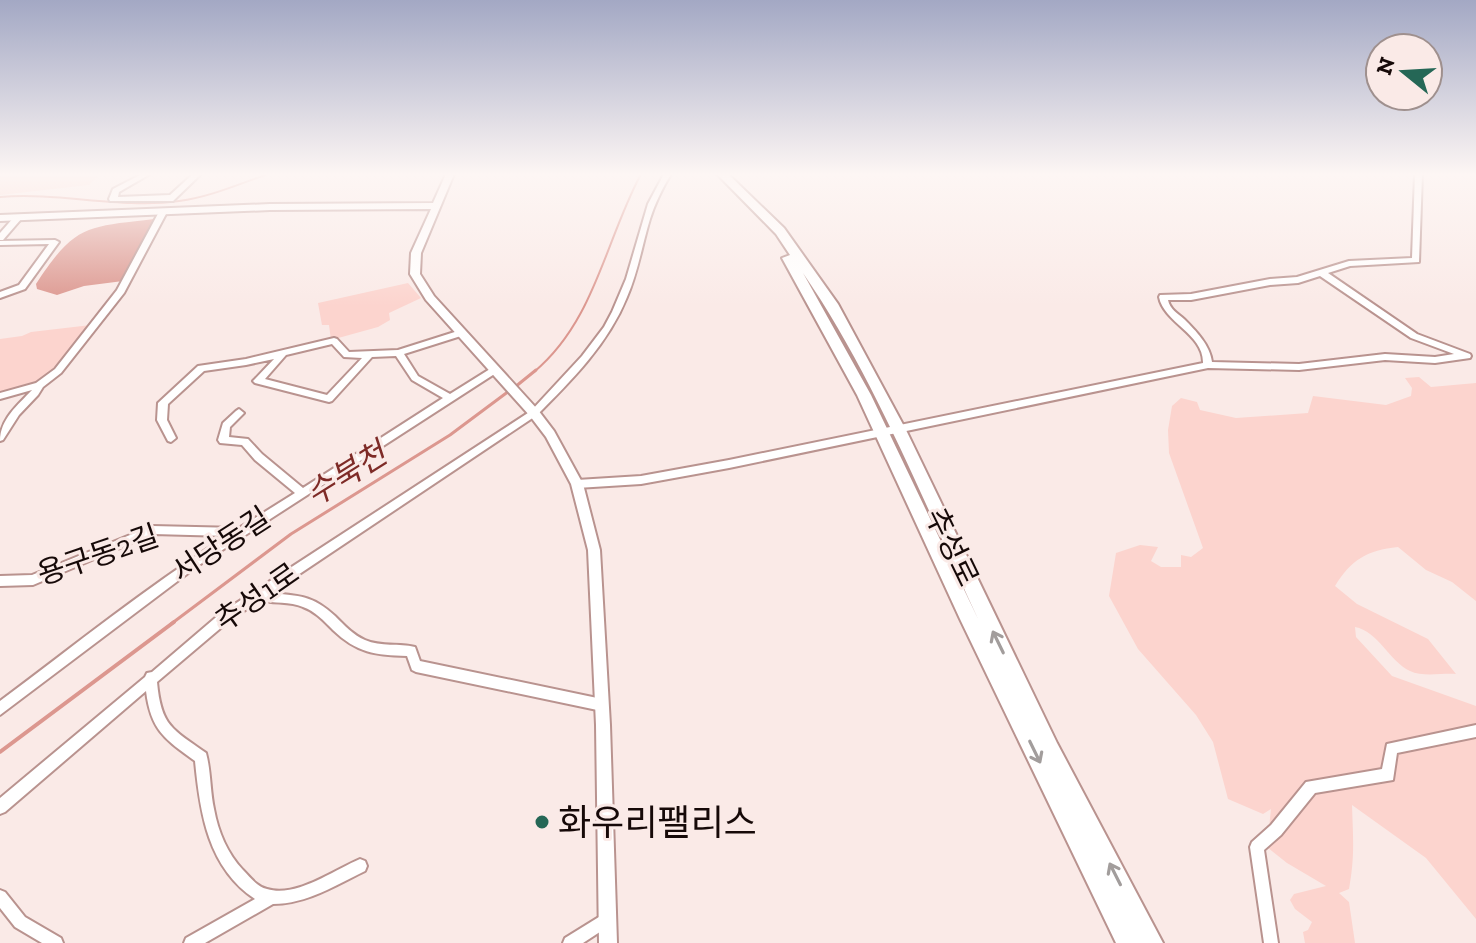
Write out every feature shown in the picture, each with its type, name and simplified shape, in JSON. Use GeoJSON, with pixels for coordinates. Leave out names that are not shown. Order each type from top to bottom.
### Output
{"type":"FeatureCollection","features":[{"type":"Feature","properties":{"kind":"main road","name":"추성로"},"geometry":{"type":"LineString","coordinates":[[755,218],[780,245],[890,432],[966,613],[1128,943]]}},
{"type":"Feature","properties":{"kind":"main road","name":"추성로"},"geometry":{"type":"LineString","coordinates":[[767,218],[798,254],[831,304],[890,432],[1151,943]]}},
{"type":"Feature","properties":{"kind":"street"},"geometry":{"type":"LineString","coordinates":[[0,240],[18,218]]}},
{"type":"Feature","properties":{"kind":"street"},"geometry":{"type":"LineString","coordinates":[[0,437],[39,385],[58,371],[121,291],[160,218]]}},
{"type":"Feature","properties":{"kind":"street"},"geometry":{"type":"LineString","coordinates":[[429,218],[416,253],[415,274],[430,298],[534,412],[577,484],[594,550],[602,705],[608,943]]}},
{"type":"Feature","properties":{"kind":"street","name":"추성1로"},"geometry":{"type":"LineString","coordinates":[[0,807],[225,617],[534,412],[575,371],[602,336],[624,297],[644,218]]}},
{"type":"Feature","properties":{"kind":"street"},"geometry":{"type":"LineString","coordinates":[[1206,365],[1210,361],[1207,354],[1184,323],[1165,307],[1163,297],[1207,295],[1323,274],[1349,264],[1416,260],[1417,218]]}},
{"type":"Feature","properties":{"kind":"street"},"geometry":{"type":"LineString","coordinates":[[0,240],[55,242],[22,287],[0,295]]}},
{"type":"Feature","properties":{"kind":"street"},"geometry":{"type":"LineString","coordinates":[[577,484],[641,480],[890,432],[1206,365],[1299,367],[1385,357],[1435,360],[1467,356],[1414,336],[1323,274]]}},
{"type":"Feature","properties":{"kind":"street"},"geometry":{"type":"LineString","coordinates":[[171,438],[162,420],[163,403],[181,389],[192,374],[211,365],[246,362],[334,341],[347,355],[398,353],[461,333]]}},
{"type":"Feature","properties":{"kind":"street"},"geometry":{"type":"LineString","coordinates":[[286,352],[258,381],[329,399],[370,354]]}},
{"type":"Feature","properties":{"kind":"street"},"geometry":{"type":"LineString","coordinates":[[398,353],[415,378],[450,398]]}},
{"type":"Feature","properties":{"kind":"street","name":"서당동길"},"geometry":{"type":"LineString","coordinates":[[0,709],[149,593],[495,372]]}},
{"type":"Feature","properties":{"kind":"street"},"geometry":{"type":"LineString","coordinates":[[0,396],[39,385]]}},
{"type":"Feature","properties":{"kind":"street"},"geometry":{"type":"LineString","coordinates":[[239,413],[226,426],[223,440],[245,442],[269,469],[290,480],[302,493]]}},
{"type":"Feature","properties":{"kind":"street","name":"용구동2길"},"geometry":{"type":"LineString","coordinates":[[0,581],[33,580],[152,530],[243,531]]}},
{"type":"Feature","properties":{"kind":"street"},"geometry":{"type":"LineString","coordinates":[[259,594],[267,598],[304,602],[334,620],[360,644],[382,650],[411,651],[416,666],[602,705]]}},
{"type":"Feature","properties":{"kind":"street"},"geometry":{"type":"LineString","coordinates":[[151,677],[153,710],[159,725],[201,758],[204,799],[219,851],[258,894],[272,897]]}},
{"type":"Feature","properties":{"kind":"street"},"geometry":{"type":"LineString","coordinates":[[1271,943],[1257,847],[1276,830],[1311,787],[1388,775],[1391,748],[1476,731]]}},
{"type":"Feature","properties":{"kind":"street"},"geometry":{"type":"LineString","coordinates":[[191,943],[272,897],[307,890],[360,866]]}},
{"type":"Feature","properties":{"kind":"street"},"geometry":{"type":"LineString","coordinates":[[0,897],[20,922],[56,943]]}},
{"type":"Feature","properties":{"kind":"street"},"geometry":{"type":"LineString","coordinates":[[570,943],[607,919]]}},
{"type":"Feature","properties":{"kind":"shaded area"},"geometry":{"type":"Polygon","coordinates":[[[154,219],[123,281],[84,286],[57,295],[37,289],[36,284],[61,250],[84,232],[113,224],[154,219]]]}},
{"type":"Feature","properties":{"kind":"shaded area"},"geometry":{"type":"Polygon","coordinates":[[[408,283],[421,298],[389,313],[390,320],[378,327],[331,340],[329,325],[322,325],[318,303],[408,283]]]}},
{"type":"Feature","properties":{"kind":"shaded area"},"geometry":{"type":"Polygon","coordinates":[[[91,325],[53,376],[0,394],[0,339],[91,325]]]}},
{"type":"Feature","properties":{"kind":"shaded area"},"geometry":{"type":"Polygon","coordinates":[[[1419,377],[1431,387],[1476,383],[1476,601],[1452,582],[1426,570],[1398,547],[1361,558],[1347,569],[1335,586],[1357,604],[1428,639],[1456,674],[1410,671],[1370,634],[1355,627],[1356,637],[1392,676],[1476,706],[1476,919],[1426,858],[1352,805],[1351,877],[1349,889],[1339,893],[1349,902],[1355,943],[1305,943],[1303,932],[1312,922],[1295,909],[1290,900],[1294,894],[1326,886],[1267,847],[1271,809],[1263,814],[1228,799],[1213,742],[1196,715],[1138,649],[1109,596],[1116,553],[1140,545],[1158,547],[1151,561],[1161,567],[1181,567],[1181,555],[1191,557],[1203,548],[1169,453],[1168,430],[1172,406],[1181,398],[1197,402],[1200,410],[1236,418],[1308,413],[1313,396],[1386,405],[1411,396],[1412,388],[1405,378],[1419,377]]]}},
{"type":"Feature","properties":{"kind":"waterway","name":"수북천"},"geometry":{"type":"LineString","coordinates":[[534,372],[555,352],[585,305],[622,218]]}},
{"type":"Feature","properties":{"kind":"waterway","name":"수북천"},"geometry":{"type":"LineString","coordinates":[[515,387],[536,370]]}},
{"type":"Feature","properties":{"kind":"waterway","name":"수북천"},"geometry":{"type":"LineString","coordinates":[[171,624],[291,534],[450,435],[509,391]]}},
{"type":"Feature","properties":{"kind":"waterway","name":"수북천"},"geometry":{"type":"LineString","coordinates":[[0,752],[174,622]]}},
{"type":"Feature","properties":{"kind":"place","name":"화우리팰리스"},"geometry":{"type":"Point","coordinates":[542,822]}}]}
